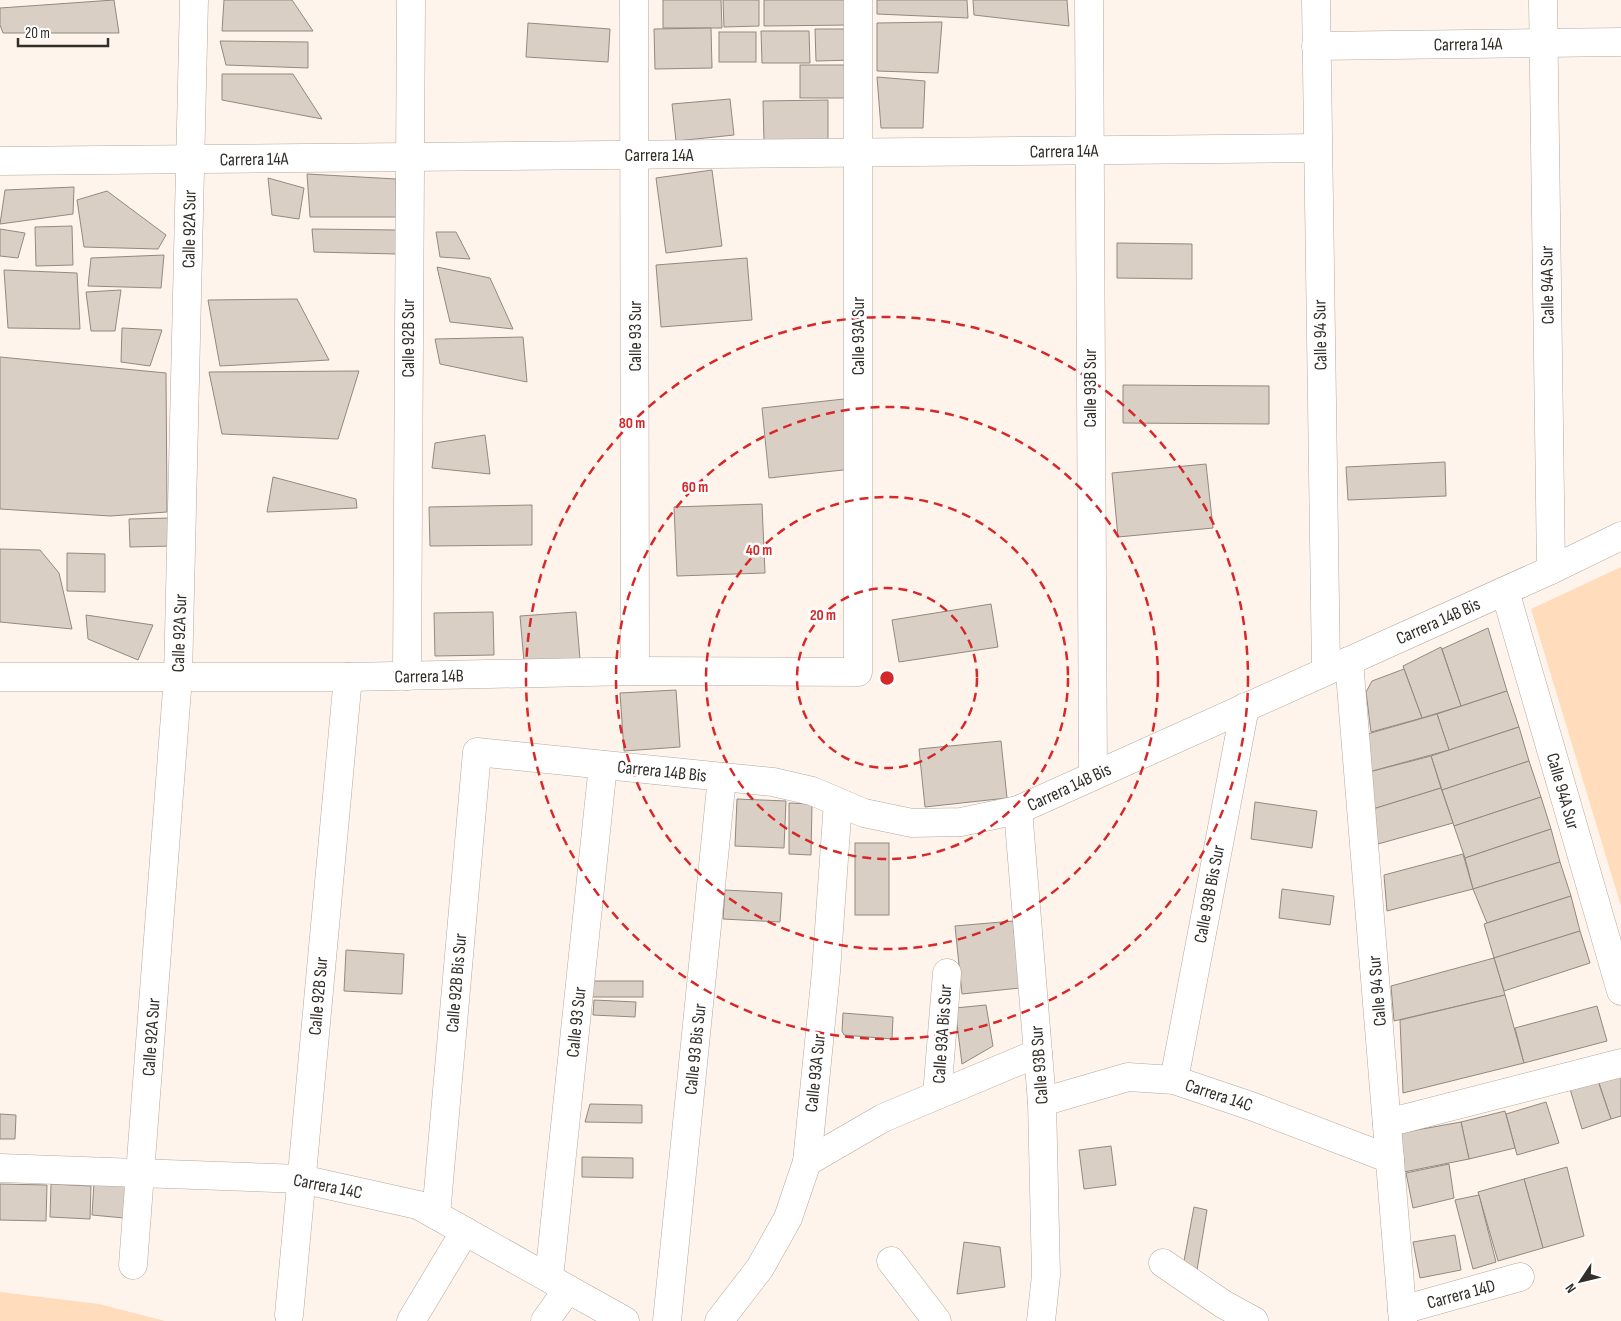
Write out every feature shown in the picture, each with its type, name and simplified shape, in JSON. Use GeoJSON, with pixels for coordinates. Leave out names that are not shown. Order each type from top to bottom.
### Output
{"type":"FeatureCollection","features":[{"type":"Feature","properties":{"kind":"street","name":"Calle 92A Sur"},"geometry":{"type":"LineString","coordinates":[[133,1265],[178,677],[194,0]]}},
{"type":"Feature","properties":{"kind":"street","name":"Calle 92B Sur"},"geometry":{"type":"LineString","coordinates":[[407,676],[411,0]]}},
{"type":"Feature","properties":{"kind":"street","name":"Calle 93 Sur"},"geometry":{"type":"LineString","coordinates":[[634,0],[635,672]]}},
{"type":"Feature","properties":{"kind":"street","name":"Calle 93A Sur"},"geometry":{"type":"LineString","coordinates":[[858,0],[858,672]]}},
{"type":"Feature","properties":{"kind":"street","name":"Calle 93B Sur"},"geometry":{"type":"LineString","coordinates":[[1088,0],[1093,776]]}},
{"type":"Feature","properties":{"kind":"street","name":"Calle 94 Sur"},"geometry":{"type":"LineString","coordinates":[[1316,0],[1317,148],[1338,666],[1388,1123],[1402,1315]]}},
{"type":"Feature","properties":{"kind":"street","name":"Calle 94A Sur"},"geometry":{"type":"LineString","coordinates":[[1544,0],[1543,44],[1551,570]]}},
{"type":"Feature","properties":{"kind":"street","name":"Carrera 14A"},"geometry":{"type":"LineString","coordinates":[[1316,46],[1621,42]]}},
{"type":"Feature","properties":{"kind":"street","name":"Carrera 14A"},"geometry":{"type":"LineString","coordinates":[[0,161],[1317,148]]}},
{"type":"Feature","properties":{"kind":"street","name":"Carrera 14B Bis"},"geometry":{"type":"LineString","coordinates":[[477,752],[773,782],[812,791],[864,813],[912,824],[961,822],[1018,810],[1505,591],[1621,536]]}},
{"type":"Feature","properties":{"kind":"street","name":"Calle 94A Sur"},"geometry":{"type":"LineString","coordinates":[[1505,591],[1621,991]]}},
{"type":"Feature","properties":{"kind":"street","name":"Carrera 14B"},"geometry":{"type":"LineString","coordinates":[[0,677],[348,677],[635,672],[858,672]]}},
{"type":"Feature","properties":{"kind":"street","name":"Calle 92B Sur"},"geometry":{"type":"LineString","coordinates":[[289,1315],[348,677]]}},
{"type":"Feature","properties":{"kind":"street","name":"Calle 93B Bis Sur"},"geometry":{"type":"LineString","coordinates":[[1174,1080],[1245,707]]}},
{"type":"Feature","properties":{"kind":"street","name":"Calle 92B Bis Sur"},"geometry":{"type":"LineString","coordinates":[[436,1215],[477,752]]}},
{"type":"Feature","properties":{"kind":"street","name":"Calle 93 Sur"},"geometry":{"type":"LineString","coordinates":[[545,1321],[558,1284],[603,765]]}},
{"type":"Feature","properties":{"kind":"street","name":"Calle 93 Bis Sur"},"geometry":{"type":"LineString","coordinates":[[667,1321],[722,777]]}},
{"type":"Feature","properties":{"kind":"street","name":"Calle 93A Sur"},"geometry":{"type":"LineString","coordinates":[[718,1321],[760,1268],[788,1218],[807,1162],[826,972],[838,802]]}},
{"type":"Feature","properties":{"kind":"street","name":"Calle 93B Sur"},"geometry":{"type":"LineString","coordinates":[[1018,810],[1042,1102],[1046,1275],[1041,1321]]}},
{"type":"Feature","properties":{"kind":"street","name":"Calle 93A Bis Sur"},"geometry":{"type":"LineString","coordinates":[[937,1095],[946,973]]}},
{"type":"Feature","properties":{"kind":"street"},"geometry":{"type":"LineString","coordinates":[[807,1162],[883,1118],[1038,1053]]}},
{"type":"Feature","properties":{"kind":"street"},"geometry":{"type":"LineString","coordinates":[[1388,1123],[1621,1063]]}},
{"type":"Feature","properties":{"kind":"street","name":"Carrera 14C"},"geometry":{"type":"LineString","coordinates":[[1042,1102],[1128,1077],[1174,1080],[1251,1106],[1390,1159]]}},
{"type":"Feature","properties":{"kind":"street","name":"Carrera 14C"},"geometry":{"type":"LineString","coordinates":[[0,1168],[301,1179],[418,1205],[625,1321]]}},
{"type":"Feature","properties":{"kind":"street"},"geometry":{"type":"LineString","coordinates":[[411,1321],[465,1231]]}},
{"type":"Feature","properties":{"kind":"street"},"geometry":{"type":"LineString","coordinates":[[891,1261],[937,1321]]}},
{"type":"Feature","properties":{"kind":"street"},"geometry":{"type":"LineString","coordinates":[[1163,1264],[1222,1312],[1254,1321]]}},
{"type":"Feature","properties":{"kind":"street","name":"Carrera 14D"},"geometry":{"type":"LineString","coordinates":[[1402,1315],[1520,1277]]}},
{"type":"Feature","properties":{"kind":"shaded area"},"geometry":{"type":"Polygon","coordinates":[[[1621,567],[1621,906],[1531,609],[1621,567]]]}},
{"type":"Feature","properties":{"kind":"shaded area"},"geometry":{"type":"Polygon","coordinates":[[[0,1292],[99,1304],[165,1321],[0,1321],[0,1292]]]}},
{"type":"Feature","properties":{"kind":"building"},"geometry":{"type":"Polygon","coordinates":[[[114,0],[119,33],[3,33],[0,25],[0,8],[114,0]]]}},
{"type":"Feature","properties":{"kind":"building"},"geometry":{"type":"Polygon","coordinates":[[[224,0],[292,0],[313,31],[222,31],[224,0]]]}},
{"type":"Feature","properties":{"kind":"building"},"geometry":{"type":"Polygon","coordinates":[[[663,0],[721,0],[722,28],[663,28],[663,0]]]}},
{"type":"Feature","properties":{"kind":"building"},"geometry":{"type":"Polygon","coordinates":[[[723,0],[759,0],[759,26],[724,27],[723,0]]]}},
{"type":"Feature","properties":{"kind":"building"},"geometry":{"type":"Polygon","coordinates":[[[764,0],[850,0],[850,25],[764,26],[764,0]]]}},
{"type":"Feature","properties":{"kind":"building"},"geometry":{"type":"Polygon","coordinates":[[[877,0],[967,0],[968,18],[877,14],[877,0]]]}},
{"type":"Feature","properties":{"kind":"building"},"geometry":{"type":"Polygon","coordinates":[[[973,0],[1067,0],[1069,26],[974,15],[973,0]]]}},
{"type":"Feature","properties":{"kind":"building"},"geometry":{"type":"Polygon","coordinates":[[[942,22],[938,73],[877,71],[877,23],[942,22]]]}},
{"type":"Feature","properties":{"kind":"building"},"geometry":{"type":"Polygon","coordinates":[[[528,23],[610,29],[608,62],[526,57],[528,23]]]}},
{"type":"Feature","properties":{"kind":"building"},"geometry":{"type":"Polygon","coordinates":[[[711,28],[712,68],[655,69],[654,29],[711,28]]]}},
{"type":"Feature","properties":{"kind":"building"},"geometry":{"type":"Polygon","coordinates":[[[815,29],[854,29],[855,60],[816,61],[815,29]]]}},
{"type":"Feature","properties":{"kind":"building"},"geometry":{"type":"Polygon","coordinates":[[[761,31],[809,31],[810,63],[762,63],[761,31]]]}},
{"type":"Feature","properties":{"kind":"building"},"geometry":{"type":"Polygon","coordinates":[[[719,32],[756,32],[756,62],[719,62],[719,32]]]}},
{"type":"Feature","properties":{"kind":"building"},"geometry":{"type":"Polygon","coordinates":[[[220,41],[308,42],[308,68],[226,65],[220,41]]]}},
{"type":"Feature","properties":{"kind":"building"},"geometry":{"type":"Polygon","coordinates":[[[800,65],[851,65],[851,98],[800,98],[800,65]]]}},
{"type":"Feature","properties":{"kind":"building"},"geometry":{"type":"Polygon","coordinates":[[[222,74],[293,74],[322,119],[222,100],[222,74]]]}},
{"type":"Feature","properties":{"kind":"building"},"geometry":{"type":"Polygon","coordinates":[[[877,77],[925,81],[923,128],[881,128],[877,77]]]}},
{"type":"Feature","properties":{"kind":"building"},"geometry":{"type":"Polygon","coordinates":[[[730,99],[734,135],[676,141],[672,104],[730,99]]]}},
{"type":"Feature","properties":{"kind":"building"},"geometry":{"type":"Polygon","coordinates":[[[828,100],[828,141],[764,141],[763,101],[828,100]]]}},
{"type":"Feature","properties":{"kind":"building"},"geometry":{"type":"Polygon","coordinates":[[[712,170],[722,246],[666,253],[656,178],[712,170]]]}},
{"type":"Feature","properties":{"kind":"building"},"geometry":{"type":"Polygon","coordinates":[[[307,174],[396,179],[396,217],[310,217],[307,174]]]}},
{"type":"Feature","properties":{"kind":"building"},"geometry":{"type":"Polygon","coordinates":[[[268,178],[304,188],[299,219],[272,215],[268,178]]]}},
{"type":"Feature","properties":{"kind":"building"},"geometry":{"type":"Polygon","coordinates":[[[74,187],[73,214],[0,224],[5,190],[74,187]]]}},
{"type":"Feature","properties":{"kind":"building"},"geometry":{"type":"Polygon","coordinates":[[[107,191],[166,235],[158,249],[84,247],[77,200],[107,191]]]}},
{"type":"Feature","properties":{"kind":"building"},"geometry":{"type":"Polygon","coordinates":[[[72,226],[73,265],[36,266],[35,227],[72,226]]]}},
{"type":"Feature","properties":{"kind":"building"},"geometry":{"type":"Polygon","coordinates":[[[0,229],[25,233],[18,258],[0,256],[0,229]]]}},
{"type":"Feature","properties":{"kind":"building"},"geometry":{"type":"Polygon","coordinates":[[[312,229],[397,230],[397,254],[314,252],[312,229]]]}},
{"type":"Feature","properties":{"kind":"building"},"geometry":{"type":"Polygon","coordinates":[[[436,232],[456,232],[470,259],[440,257],[436,232]]]}},
{"type":"Feature","properties":{"kind":"building"},"geometry":{"type":"Polygon","coordinates":[[[1117,243],[1192,244],[1192,279],[1117,278],[1117,243]]]}},
{"type":"Feature","properties":{"kind":"building"},"geometry":{"type":"Polygon","coordinates":[[[164,255],[161,288],[88,286],[91,258],[164,255]]]}},
{"type":"Feature","properties":{"kind":"building"},"geometry":{"type":"Polygon","coordinates":[[[747,258],[752,320],[661,327],[656,265],[747,258]]]}},
{"type":"Feature","properties":{"kind":"building"},"geometry":{"type":"Polygon","coordinates":[[[437,267],[490,278],[513,329],[450,322],[437,267]]]}},
{"type":"Feature","properties":{"kind":"building"},"geometry":{"type":"Polygon","coordinates":[[[4,270],[77,273],[80,329],[8,328],[4,270]]]}},
{"type":"Feature","properties":{"kind":"building"},"geometry":{"type":"Polygon","coordinates":[[[121,290],[115,331],[91,331],[86,292],[121,290]]]}},
{"type":"Feature","properties":{"kind":"building"},"geometry":{"type":"Polygon","coordinates":[[[297,299],[329,360],[220,366],[208,300],[297,299]]]}},
{"type":"Feature","properties":{"kind":"building"},"geometry":{"type":"Polygon","coordinates":[[[122,328],[162,330],[150,366],[121,362],[122,328]]]}},
{"type":"Feature","properties":{"kind":"building"},"geometry":{"type":"Polygon","coordinates":[[[523,337],[527,382],[440,364],[435,339],[523,337]]]}},
{"type":"Feature","properties":{"kind":"building"},"geometry":{"type":"Polygon","coordinates":[[[0,357],[166,373],[167,512],[110,516],[0,509],[0,357]]]}},
{"type":"Feature","properties":{"kind":"building"},"geometry":{"type":"Polygon","coordinates":[[[359,371],[338,439],[222,434],[209,372],[359,371]]]}},
{"type":"Feature","properties":{"kind":"building"},"geometry":{"type":"Polygon","coordinates":[[[1123,385],[1269,386],[1269,424],[1123,423],[1123,385]]]}},
{"type":"Feature","properties":{"kind":"building"},"geometry":{"type":"Polygon","coordinates":[[[844,399],[852,469],[769,478],[762,408],[844,399]]]}},
{"type":"Feature","properties":{"kind":"building"},"geometry":{"type":"Polygon","coordinates":[[[485,435],[490,474],[432,468],[435,443],[485,435]]]}},
{"type":"Feature","properties":{"kind":"building"},"geometry":{"type":"Polygon","coordinates":[[[1445,462],[1446,496],[1348,500],[1346,467],[1445,462]]]}},
{"type":"Feature","properties":{"kind":"building"},"geometry":{"type":"Polygon","coordinates":[[[1206,464],[1213,528],[1118,537],[1112,473],[1206,464]]]}},
{"type":"Feature","properties":{"kind":"building"},"geometry":{"type":"Polygon","coordinates":[[[273,477],[356,499],[357,508],[267,512],[273,477]]]}},
{"type":"Feature","properties":{"kind":"building"},"geometry":{"type":"Polygon","coordinates":[[[762,504],[765,573],[677,576],[674,507],[762,504]]]}},
{"type":"Feature","properties":{"kind":"building"},"geometry":{"type":"Polygon","coordinates":[[[532,505],[532,545],[430,546],[429,507],[532,505]]]}},
{"type":"Feature","properties":{"kind":"building"},"geometry":{"type":"Polygon","coordinates":[[[171,518],[172,546],[130,547],[129,519],[171,518]]]}},
{"type":"Feature","properties":{"kind":"building"},"geometry":{"type":"Polygon","coordinates":[[[0,549],[40,550],[59,573],[72,629],[0,622],[0,549]]]}},
{"type":"Feature","properties":{"kind":"building"},"geometry":{"type":"Polygon","coordinates":[[[67,553],[105,554],[105,592],[67,591],[67,553]]]}},
{"type":"Feature","properties":{"kind":"building"},"geometry":{"type":"Polygon","coordinates":[[[991,604],[998,647],[899,662],[892,620],[991,604]]]}},
{"type":"Feature","properties":{"kind":"building"},"geometry":{"type":"Polygon","coordinates":[[[493,612],[494,655],[435,656],[434,613],[493,612]]]}},
{"type":"Feature","properties":{"kind":"building"},"geometry":{"type":"Polygon","coordinates":[[[576,612],[580,659],[524,662],[520,616],[576,612]]]}},
{"type":"Feature","properties":{"kind":"building"},"geometry":{"type":"Polygon","coordinates":[[[86,615],[153,625],[138,660],[88,639],[86,615]]]}},
{"type":"Feature","properties":{"kind":"building"},"geometry":{"type":"Polygon","coordinates":[[[1488,628],[1507,691],[1461,706],[1442,649],[1488,628]]]}},
{"type":"Feature","properties":{"kind":"building"},"geometry":{"type":"Polygon","coordinates":[[[1441,647],[1461,706],[1422,718],[1403,666],[1441,647]]]}},
{"type":"Feature","properties":{"kind":"building"},"geometry":{"type":"Polygon","coordinates":[[[1404,669],[1422,718],[1371,732],[1366,692],[1372,681],[1404,669]]]}},
{"type":"Feature","properties":{"kind":"building"},"geometry":{"type":"Polygon","coordinates":[[[676,690],[680,747],[624,751],[620,693],[676,690]]]}},
{"type":"Feature","properties":{"kind":"building"},"geometry":{"type":"Polygon","coordinates":[[[1507,691],[1519,727],[1449,750],[1437,714],[1507,691]]]}},
{"type":"Feature","properties":{"kind":"building"},"geometry":{"type":"Polygon","coordinates":[[[1437,714],[1449,750],[1369,772],[1364,735],[1437,714]]]}},
{"type":"Feature","properties":{"kind":"building"},"geometry":{"type":"Polygon","coordinates":[[[1519,727],[1529,761],[1442,790],[1431,756],[1519,727]]]}},
{"type":"Feature","properties":{"kind":"building"},"geometry":{"type":"Polygon","coordinates":[[[1001,741],[1007,798],[925,807],[919,749],[1001,741]]]}},
{"type":"Feature","properties":{"kind":"building"},"geometry":{"type":"Polygon","coordinates":[[[1431,756],[1441,788],[1373,809],[1369,772],[1431,756]]]}},
{"type":"Feature","properties":{"kind":"building"},"geometry":{"type":"Polygon","coordinates":[[[1529,761],[1541,797],[1454,826],[1442,790],[1529,761]]]}},
{"type":"Feature","properties":{"kind":"building"},"geometry":{"type":"Polygon","coordinates":[[[1441,788],[1453,823],[1378,844],[1373,809],[1441,788]]]}},
{"type":"Feature","properties":{"kind":"building"},"geometry":{"type":"Polygon","coordinates":[[[1541,797],[1551,829],[1465,858],[1454,826],[1541,797]]]}},
{"type":"Feature","properties":{"kind":"building"},"geometry":{"type":"Polygon","coordinates":[[[737,799],[786,801],[784,848],[735,846],[737,799]]]}},
{"type":"Feature","properties":{"kind":"building"},"geometry":{"type":"Polygon","coordinates":[[[1255,802],[1317,811],[1312,848],[1251,839],[1255,802]]]}},
{"type":"Feature","properties":{"kind":"building"},"geometry":{"type":"Polygon","coordinates":[[[789,803],[812,804],[811,855],[789,854],[789,803]]]}},
{"type":"Feature","properties":{"kind":"building"},"geometry":{"type":"Polygon","coordinates":[[[1551,829],[1560,862],[1473,889],[1465,858],[1551,829]]]}},
{"type":"Feature","properties":{"kind":"building"},"geometry":{"type":"Polygon","coordinates":[[[855,843],[889,843],[889,915],[855,915],[855,843]]]}},
{"type":"Feature","properties":{"kind":"building"},"geometry":{"type":"Polygon","coordinates":[[[1463,854],[1473,889],[1387,911],[1384,875],[1463,854]]]}},
{"type":"Feature","properties":{"kind":"building"},"geometry":{"type":"Polygon","coordinates":[[[1560,862],[1571,896],[1487,923],[1473,889],[1560,862]]]}},
{"type":"Feature","properties":{"kind":"building"},"geometry":{"type":"Polygon","coordinates":[[[1282,889],[1334,896],[1330,925],[1279,918],[1282,889]]]}},
{"type":"Feature","properties":{"kind":"building"},"geometry":{"type":"Polygon","coordinates":[[[725,890],[782,893],[780,922],[723,919],[725,890]]]}},
{"type":"Feature","properties":{"kind":"building"},"geometry":{"type":"Polygon","coordinates":[[[1571,896],[1580,931],[1494,958],[1484,924],[1571,896]]]}},
{"type":"Feature","properties":{"kind":"building"},"geometry":{"type":"Polygon","coordinates":[[[1013,921],[1020,988],[962,994],[955,926],[1013,921]]]}},
{"type":"Feature","properties":{"kind":"building"},"geometry":{"type":"Polygon","coordinates":[[[1580,931],[1590,963],[1504,991],[1494,958],[1580,931]]]}},
{"type":"Feature","properties":{"kind":"building"},"geometry":{"type":"Polygon","coordinates":[[[346,950],[404,954],[402,994],[344,991],[346,950]]]}},
{"type":"Feature","properties":{"kind":"building"},"geometry":{"type":"Polygon","coordinates":[[[1494,958],[1505,995],[1394,1021],[1391,986],[1494,958]]]}},
{"type":"Feature","properties":{"kind":"building"},"geometry":{"type":"Polygon","coordinates":[[[590,981],[643,981],[643,997],[590,997],[590,981]]]}},
{"type":"Feature","properties":{"kind":"building"},"geometry":{"type":"Polygon","coordinates":[[[1505,995],[1524,1063],[1403,1093],[1400,1020],[1505,995]]]}},
{"type":"Feature","properties":{"kind":"building"},"geometry":{"type":"Polygon","coordinates":[[[594,1000],[636,1002],[635,1017],[593,1015],[594,1000]]]}},
{"type":"Feature","properties":{"kind":"building"},"geometry":{"type":"Polygon","coordinates":[[[986,1005],[993,1046],[962,1064],[955,1008],[986,1005]]]}},
{"type":"Feature","properties":{"kind":"building"},"geometry":{"type":"Polygon","coordinates":[[[1597,1006],[1607,1041],[1524,1063],[1515,1028],[1597,1006]]]}},
{"type":"Feature","properties":{"kind":"building"},"geometry":{"type":"Polygon","coordinates":[[[843,1013],[893,1017],[892,1039],[844,1035],[842,1031],[843,1013]]]}},
{"type":"Feature","properties":{"kind":"building"},"geometry":{"type":"Polygon","coordinates":[[[1621,1075],[1621,1116],[1611,1119],[1599,1083],[1621,1075]]]}},
{"type":"Feature","properties":{"kind":"building"},"geometry":{"type":"Polygon","coordinates":[[[1598,1081],[1611,1119],[1582,1129],[1570,1089],[1598,1081]]]}},
{"type":"Feature","properties":{"kind":"building"},"geometry":{"type":"Polygon","coordinates":[[[1546,1102],[1559,1143],[1517,1155],[1506,1114],[1546,1102]]]}},
{"type":"Feature","properties":{"kind":"building"},"geometry":{"type":"Polygon","coordinates":[[[590,1104],[642,1105],[642,1123],[585,1122],[590,1104]]]}},
{"type":"Feature","properties":{"kind":"building"},"geometry":{"type":"Polygon","coordinates":[[[1505,1111],[1515,1148],[1469,1159],[1461,1122],[1505,1111]]]}},
{"type":"Feature","properties":{"kind":"building"},"geometry":{"type":"Polygon","coordinates":[[[0,1114],[16,1115],[15,1139],[0,1139],[0,1114]]]}},
{"type":"Feature","properties":{"kind":"building"},"geometry":{"type":"Polygon","coordinates":[[[1461,1122],[1469,1159],[1404,1172],[1400,1133],[1461,1122]]]}},
{"type":"Feature","properties":{"kind":"building"},"geometry":{"type":"Polygon","coordinates":[[[1111,1146],[1116,1185],[1084,1189],[1079,1150],[1111,1146]]]}},
{"type":"Feature","properties":{"kind":"building"},"geometry":{"type":"Polygon","coordinates":[[[582,1157],[633,1158],[633,1178],[582,1177],[582,1157]]]}},
{"type":"Feature","properties":{"kind":"building"},"geometry":{"type":"Polygon","coordinates":[[[1449,1164],[1454,1198],[1413,1208],[1406,1173],[1449,1164]]]}},
{"type":"Feature","properties":{"kind":"building"},"geometry":{"type":"Polygon","coordinates":[[[1567,1167],[1584,1236],[1543,1248],[1524,1179],[1567,1167]]]}},
{"type":"Feature","properties":{"kind":"building"},"geometry":{"type":"Polygon","coordinates":[[[1524,1179],[1543,1248],[1498,1261],[1478,1192],[1524,1179]]]}},
{"type":"Feature","properties":{"kind":"building"},"geometry":{"type":"Polygon","coordinates":[[[94,1183],[127,1186],[124,1218],[92,1215],[94,1183]]]}},
{"type":"Feature","properties":{"kind":"building"},"geometry":{"type":"Polygon","coordinates":[[[0,1184],[47,1185],[46,1221],[0,1220],[0,1184]]]}},
{"type":"Feature","properties":{"kind":"building"},"geometry":{"type":"Polygon","coordinates":[[[51,1184],[91,1186],[90,1219],[50,1217],[51,1184]]]}},
{"type":"Feature","properties":{"kind":"building"},"geometry":{"type":"Polygon","coordinates":[[[1479,1195],[1496,1262],[1473,1269],[1455,1200],[1479,1195]]]}},
{"type":"Feature","properties":{"kind":"building"},"geometry":{"type":"Polygon","coordinates":[[[1194,1207],[1207,1210],[1197,1270],[1184,1261],[1194,1207]]]}},
{"type":"Feature","properties":{"kind":"building"},"geometry":{"type":"Polygon","coordinates":[[[1455,1235],[1461,1270],[1420,1278],[1413,1242],[1455,1235]]]}},
{"type":"Feature","properties":{"kind":"building"},"geometry":{"type":"Polygon","coordinates":[[[964,1242],[1000,1247],[1005,1287],[957,1294],[964,1242]]]}}]}
